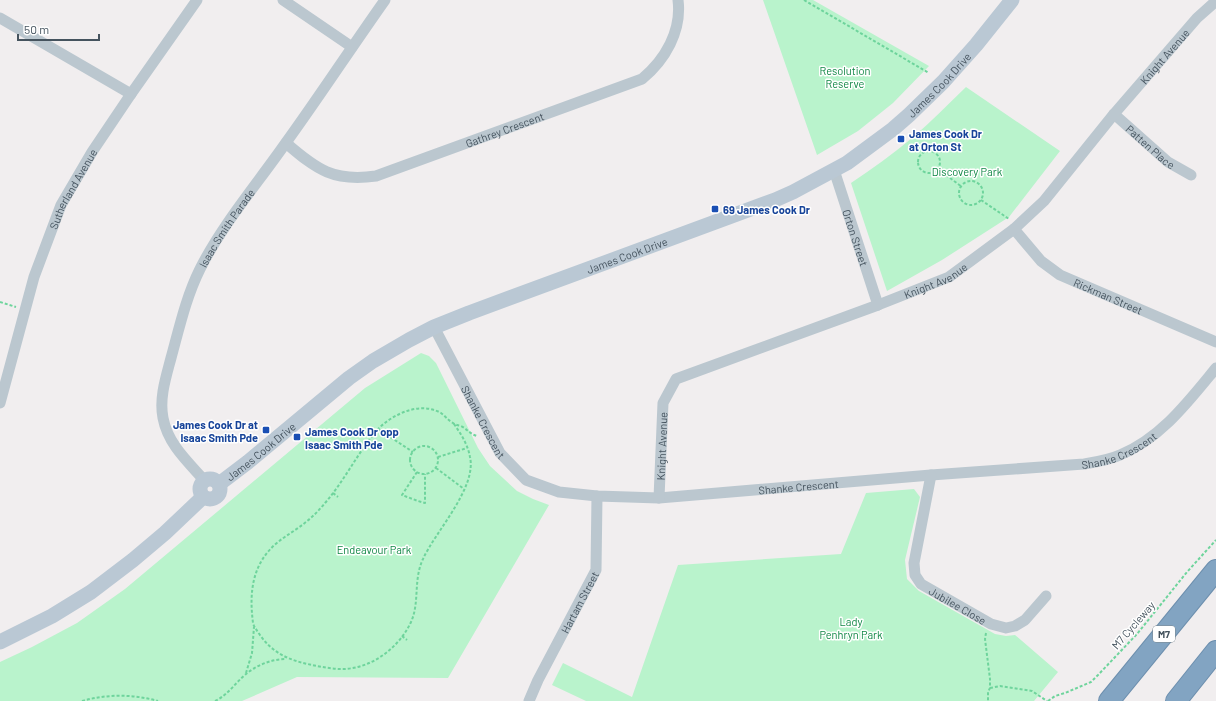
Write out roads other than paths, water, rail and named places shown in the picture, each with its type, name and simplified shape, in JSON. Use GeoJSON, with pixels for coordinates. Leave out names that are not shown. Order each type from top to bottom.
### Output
{"type":"FeatureCollection","features":[{"type":"Feature","properties":{"kind":"highway","name":"M7"},"geometry":{"type":"LineString","coordinates":[[1110,700],[1216,570]]}},
{"type":"Feature","properties":{"kind":"highway"},"geometry":{"type":"LineString","coordinates":[[1176,701],[1216,651]]}},
{"type":"Feature","properties":{"kind":"street","name":"Sutherland Avenue"},"geometry":{"type":"LineString","coordinates":[[0,403],[36,271],[61,205],[92,152],[197,0]]}},
{"type":"Feature","properties":{"kind":"street"},"geometry":{"type":"LineString","coordinates":[[283,0],[352,47]]}},
{"type":"Feature","properties":{"kind":"street","name":"Isaac Smith Parade"},"geometry":{"type":"LineString","coordinates":[[204,480],[174,446],[163,417],[162,405],[163,388],[185,312],[200,269],[232,219],[385,0]]}},
{"type":"Feature","properties":{"kind":"street","name":"Gathrey Crescent"},"geometry":{"type":"LineString","coordinates":[[286,143],[328,173],[341,177],[360,179],[384,174],[642,79],[653,70],[672,42],[679,19],[678,0]]}},
{"type":"Feature","properties":{"kind":"street","name":"James Cook Drive"},"geometry":{"type":"LineString","coordinates":[[219,484],[248,462],[349,378],[391,350],[434,327],[775,200],[793,192],[846,163],[893,129],[925,101],[971,50],[1012,0]]}},
{"type":"Feature","properties":{"kind":"street","name":"Knight Avenue"},"geometry":{"type":"LineString","coordinates":[[659,498],[663,403],[676,379],[878,305],[949,277],[1016,227],[1044,201],[1114,114],[1197,18],[1216,1]]}},
{"type":"Feature","properties":{"kind":"street"},"geometry":{"type":"LineString","coordinates":[[0,18],[131,94]]}},
{"type":"Feature","properties":{"kind":"street","name":"Patten Place"},"geometry":{"type":"LineString","coordinates":[[1114,114],[1168,162],[1191,175]]}},
{"type":"Feature","properties":{"kind":"street","name":"Orton Street"},"geometry":{"type":"LineString","coordinates":[[834,170],[878,305]]}},
{"type":"Feature","properties":{"kind":"street","name":"Rickman Street"},"geometry":{"type":"LineString","coordinates":[[1016,227],[1041,261],[1060,274],[1216,342]]}},
{"type":"Feature","properties":{"kind":"street","name":"Shanke Crescent"},"geometry":{"type":"LineString","coordinates":[[434,327],[500,453],[510,464],[526,480],[559,492],[597,496],[659,498],[931,475],[1084,464],[1119,456],[1141,445],[1159,432],[1181,410],[1216,368]]}},
{"type":"Feature","properties":{"kind":"street","name":"Jubilee Close"},"geometry":{"type":"LineString","coordinates":[[931,475],[914,563],[915,575],[921,584],[991,624],[1006,628],[1015,626],[1025,620],[1046,596]]}},
{"type":"Feature","properties":{"kind":"street"},"geometry":{"type":"LineString","coordinates":[[208,478],[213,479],[219,484],[220,491],[217,496],[210,499],[203,497],[199,489],[204,480],[208,478]]}},
{"type":"Feature","properties":{"kind":"street","name":"Hartam Street"},"geometry":{"type":"LineString","coordinates":[[529,701],[538,680],[596,570],[597,496]]}},
{"type":"Feature","properties":{"kind":"street"},"geometry":{"type":"LineString","coordinates":[[0,642],[52,616],[91,592],[165,533],[203,497]]}},
{"type":"Feature","properties":{"kind":"place","name":"James Cook Dr at Orton St"},"geometry":{"type":"Point","coordinates":[901,139]}},
{"type":"Feature","properties":{"kind":"place","name":"69 James Cook Dr"},"geometry":{"type":"Point","coordinates":[715,209]}},
{"type":"Feature","properties":{"kind":"place","name":"James Cook Dr at Isaac Smith Pde"},"geometry":{"type":"Point","coordinates":[266,430]}},
{"type":"Feature","properties":{"kind":"place","name":"James Cook Dr opp Isaac Smith Pde"},"geometry":{"type":"Point","coordinates":[297,437]}},
{"type":"Feature","properties":{"kind":"park label","name":"Resolution Reserve"},"geometry":{"type":"Point","coordinates":[845,76]}},
{"type":"Feature","properties":{"kind":"park label","name":"Discovery Park"},"geometry":{"type":"Point","coordinates":[967,171]}},
{"type":"Feature","properties":{"kind":"park label","name":"Endeavour Park"},"geometry":{"type":"Point","coordinates":[374,549]}},
{"type":"Feature","properties":{"kind":"park label","name":"Lady Penhryn Park"},"geometry":{"type":"Point","coordinates":[851,627]}}]}
